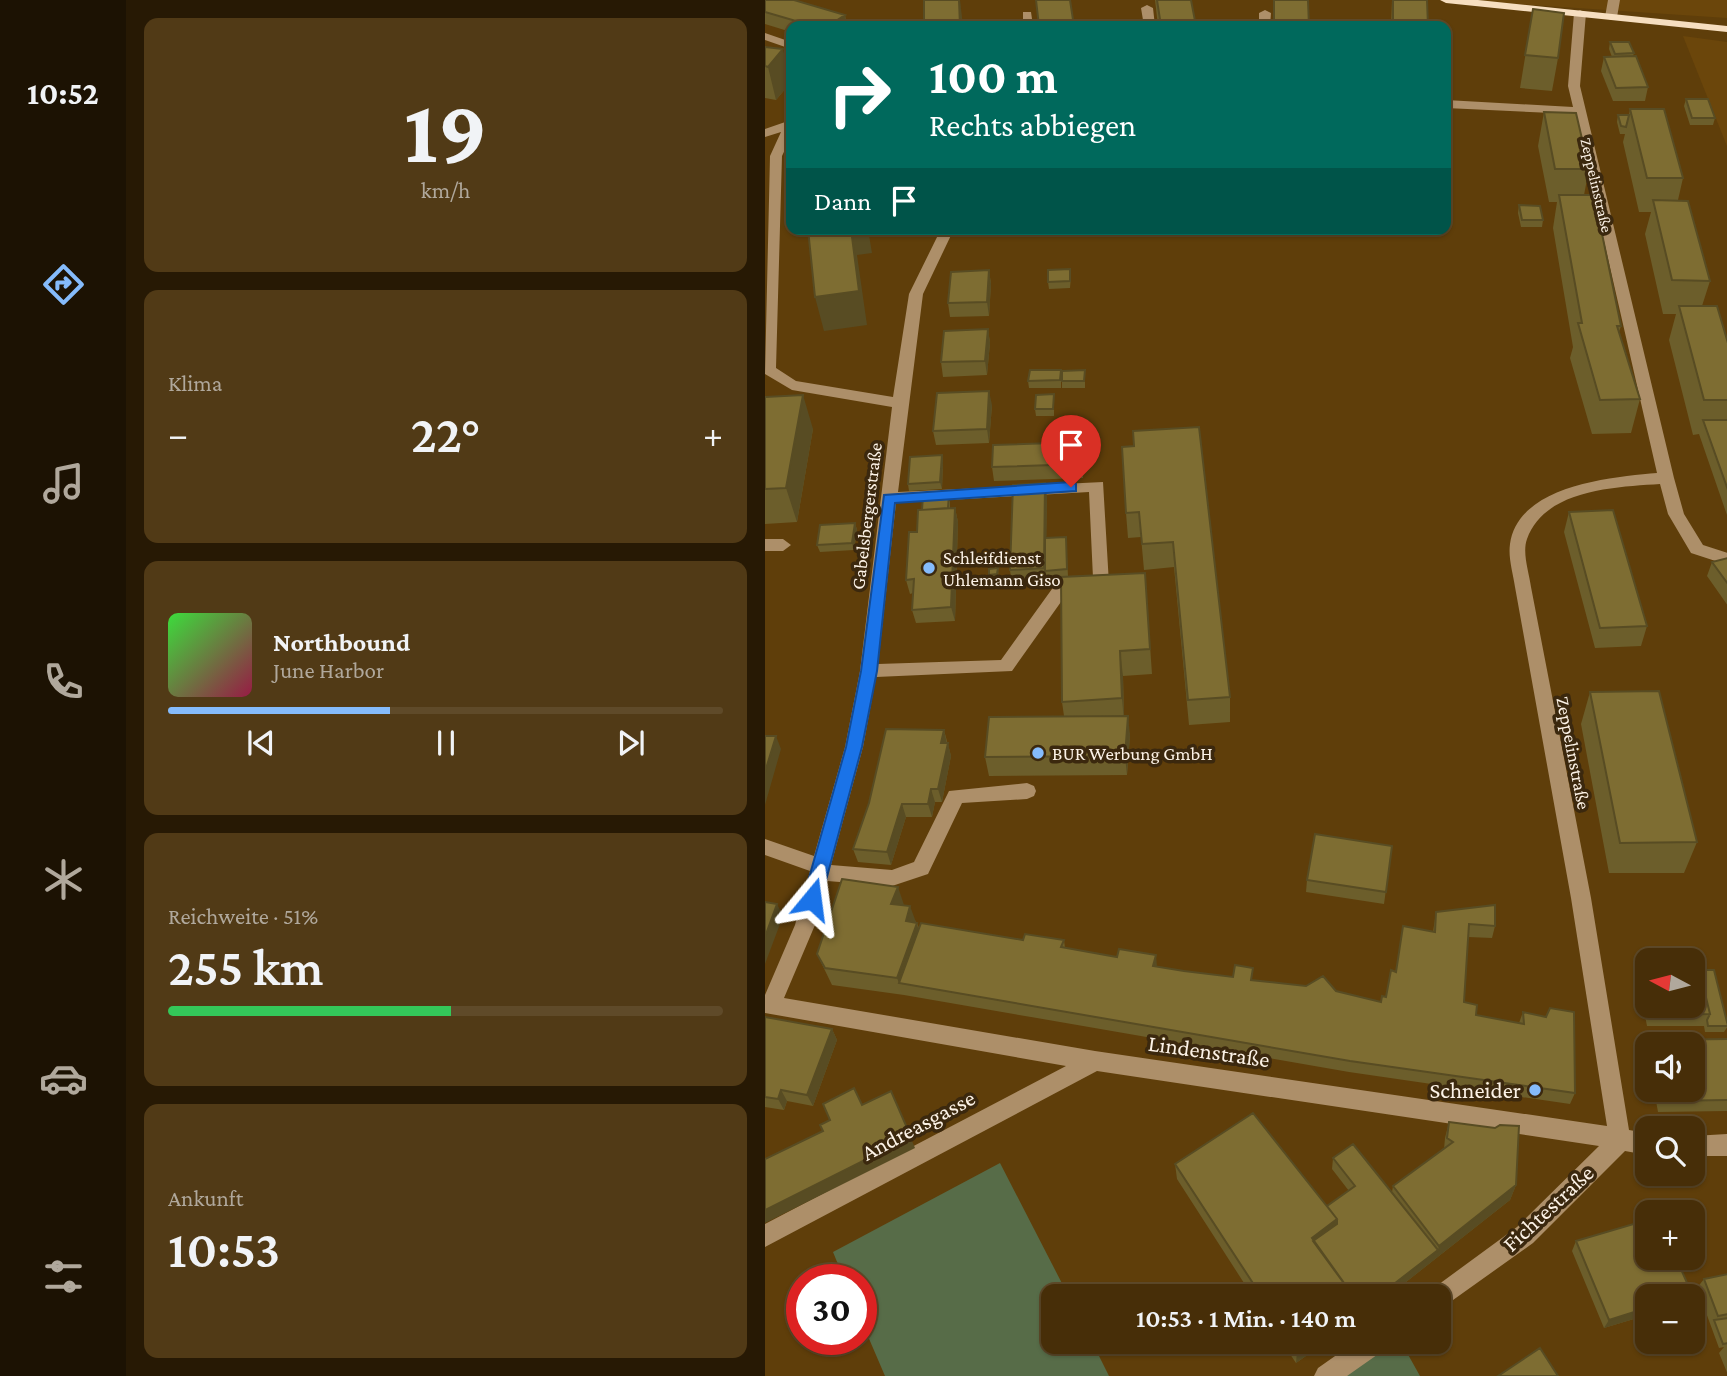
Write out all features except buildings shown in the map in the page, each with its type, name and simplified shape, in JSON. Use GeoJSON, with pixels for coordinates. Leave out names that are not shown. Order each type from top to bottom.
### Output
{"type":"FeatureCollection","features":[{"type":"Feature","properties":{"kind":"main road"},"geometry":{"type":"LineString","coordinates":[[1446,0],[1727,29]]}},
{"type":"Feature","properties":{"kind":"street"},"geometry":{"type":"LineString","coordinates":[[1611,17],[1614,0]]}},
{"type":"Feature","properties":{"kind":"street"},"geometry":{"type":"LineString","coordinates":[[1147,8],[1148,21]]}},
{"type":"Feature","properties":{"kind":"street"},"geometry":{"type":"LineString","coordinates":[[1264,21],[1265,13]]}},
{"type":"Feature","properties":{"kind":"street","name":"Zeppelinstraße"},"geometry":{"type":"LineString","coordinates":[[1580,13],[1574,86],[1666,478],[1676,514],[1697,549],[1727,559]]}},
{"type":"Feature","properties":{"kind":"street"},"geometry":{"type":"LineString","coordinates":[[765,36],[786,44]]}},
{"type":"Feature","properties":{"kind":"street"},"geometry":{"type":"LineString","coordinates":[[765,71],[786,73]]}},
{"type":"Feature","properties":{"kind":"street"},"geometry":{"type":"LineString","coordinates":[[1451,104],[1579,111]]}},
{"type":"Feature","properties":{"kind":"street"},"geometry":{"type":"LineString","coordinates":[[765,133],[786,125]]}},
{"type":"Feature","properties":{"kind":"street"},"geometry":{"type":"LineString","coordinates":[[786,133],[776,156],[767,369],[792,385],[900,403]]}},
{"type":"Feature","properties":{"kind":"street","name":"Gabelsbergerstraße"},"geometry":{"type":"LineString","coordinates":[[768,1004],[805,925],[854,747],[869,671],[900,403],[917,294],[945,235]]}},
{"type":"Feature","properties":{"kind":"street"},"geometry":{"type":"LineString","coordinates":[[776,398],[792,385]]}},
{"type":"Feature","properties":{"kind":"street","name":"Zeppelinstraße"},"geometry":{"type":"LineString","coordinates":[[1620,1140],[1581,898],[1528,614],[1519,540],[1540,508],[1587,487],[1666,478]]}},
{"type":"Feature","properties":{"kind":"street"},"geometry":{"type":"LineString","coordinates":[[869,671],[1006,666],[1063,586],[1101,584],[1097,485],[889,498]]}},
{"type":"Feature","properties":{"kind":"street"},"geometry":{"type":"LineString","coordinates":[[765,545],[783,545]]}},
{"type":"Feature","properties":{"kind":"street"},"geometry":{"type":"LineString","coordinates":[[765,847],[820,870],[892,878],[921,868],[956,796],[1027,792]]}},
{"type":"Feature","properties":{"kind":"street","name":"Lindenstraße"},"geometry":{"type":"LineString","coordinates":[[768,1004],[1095,1061],[1551,1127],[1635,1142]]}},
{"type":"Feature","properties":{"kind":"street","name":"Andreasgasse"},"geometry":{"type":"LineString","coordinates":[[765,1236],[1095,1061]]}},
{"type":"Feature","properties":{"kind":"street","name":"Fichtestraße"},"geometry":{"type":"LineString","coordinates":[[1451,1289],[1525,1235],[1620,1140]]}},
{"type":"Feature","properties":{"kind":"street"},"geometry":{"type":"LineString","coordinates":[[1705,1146],[1727,1145]]}},
{"type":"Feature","properties":{"kind":"street"},"geometry":{"type":"LineString","coordinates":[[1326,1376],[1358,1354]]}},
{"type":"Feature","properties":{"kind":"shaded area"},"geometry":{"type":"Polygon","coordinates":[[[1454,0],[1727,0],[1727,18],[1454,0]]]}},
{"type":"Feature","properties":{"kind":"shaded area"},"geometry":{"type":"Polygon","coordinates":[[[1683,36],[1727,42],[1727,146],[1683,36]]]}},
{"type":"Feature","properties":{"kind":"green space"},"geometry":{"type":"Polygon","coordinates":[[[1000,1163],[1062,1284],[1041,1284],[1041,1354],[1098,1354],[1109,1376],[885,1376],[876,1355],[877,1264],[838,1264],[833,1252],[1000,1163]]]}},
{"type":"Feature","properties":{"kind":"green space"},"geometry":{"type":"Polygon","coordinates":[[[1370,1354],[1408,1354],[1420,1376],[1338,1376],[1370,1354]]]}},
{"type":"Feature","properties":{"kind":"place","name":"Schleifdienst Uhlemann Giso"},"geometry":{"type":"Point","coordinates":[929,568]}},
{"type":"Feature","properties":{"kind":"place","name":"BUR Werbung GmbH"},"geometry":{"type":"Point","coordinates":[1038,753]}},
{"type":"Feature","properties":{"kind":"place","name":"Schneider"},"geometry":{"type":"Point","coordinates":[1535,1090]}},
{"type":"Feature","properties":{"kind":"route"},"geometry":{"type":"LineString","coordinates":[[812,899],[854,747],[869,671],[889,498],[1071,487]]}}]}
